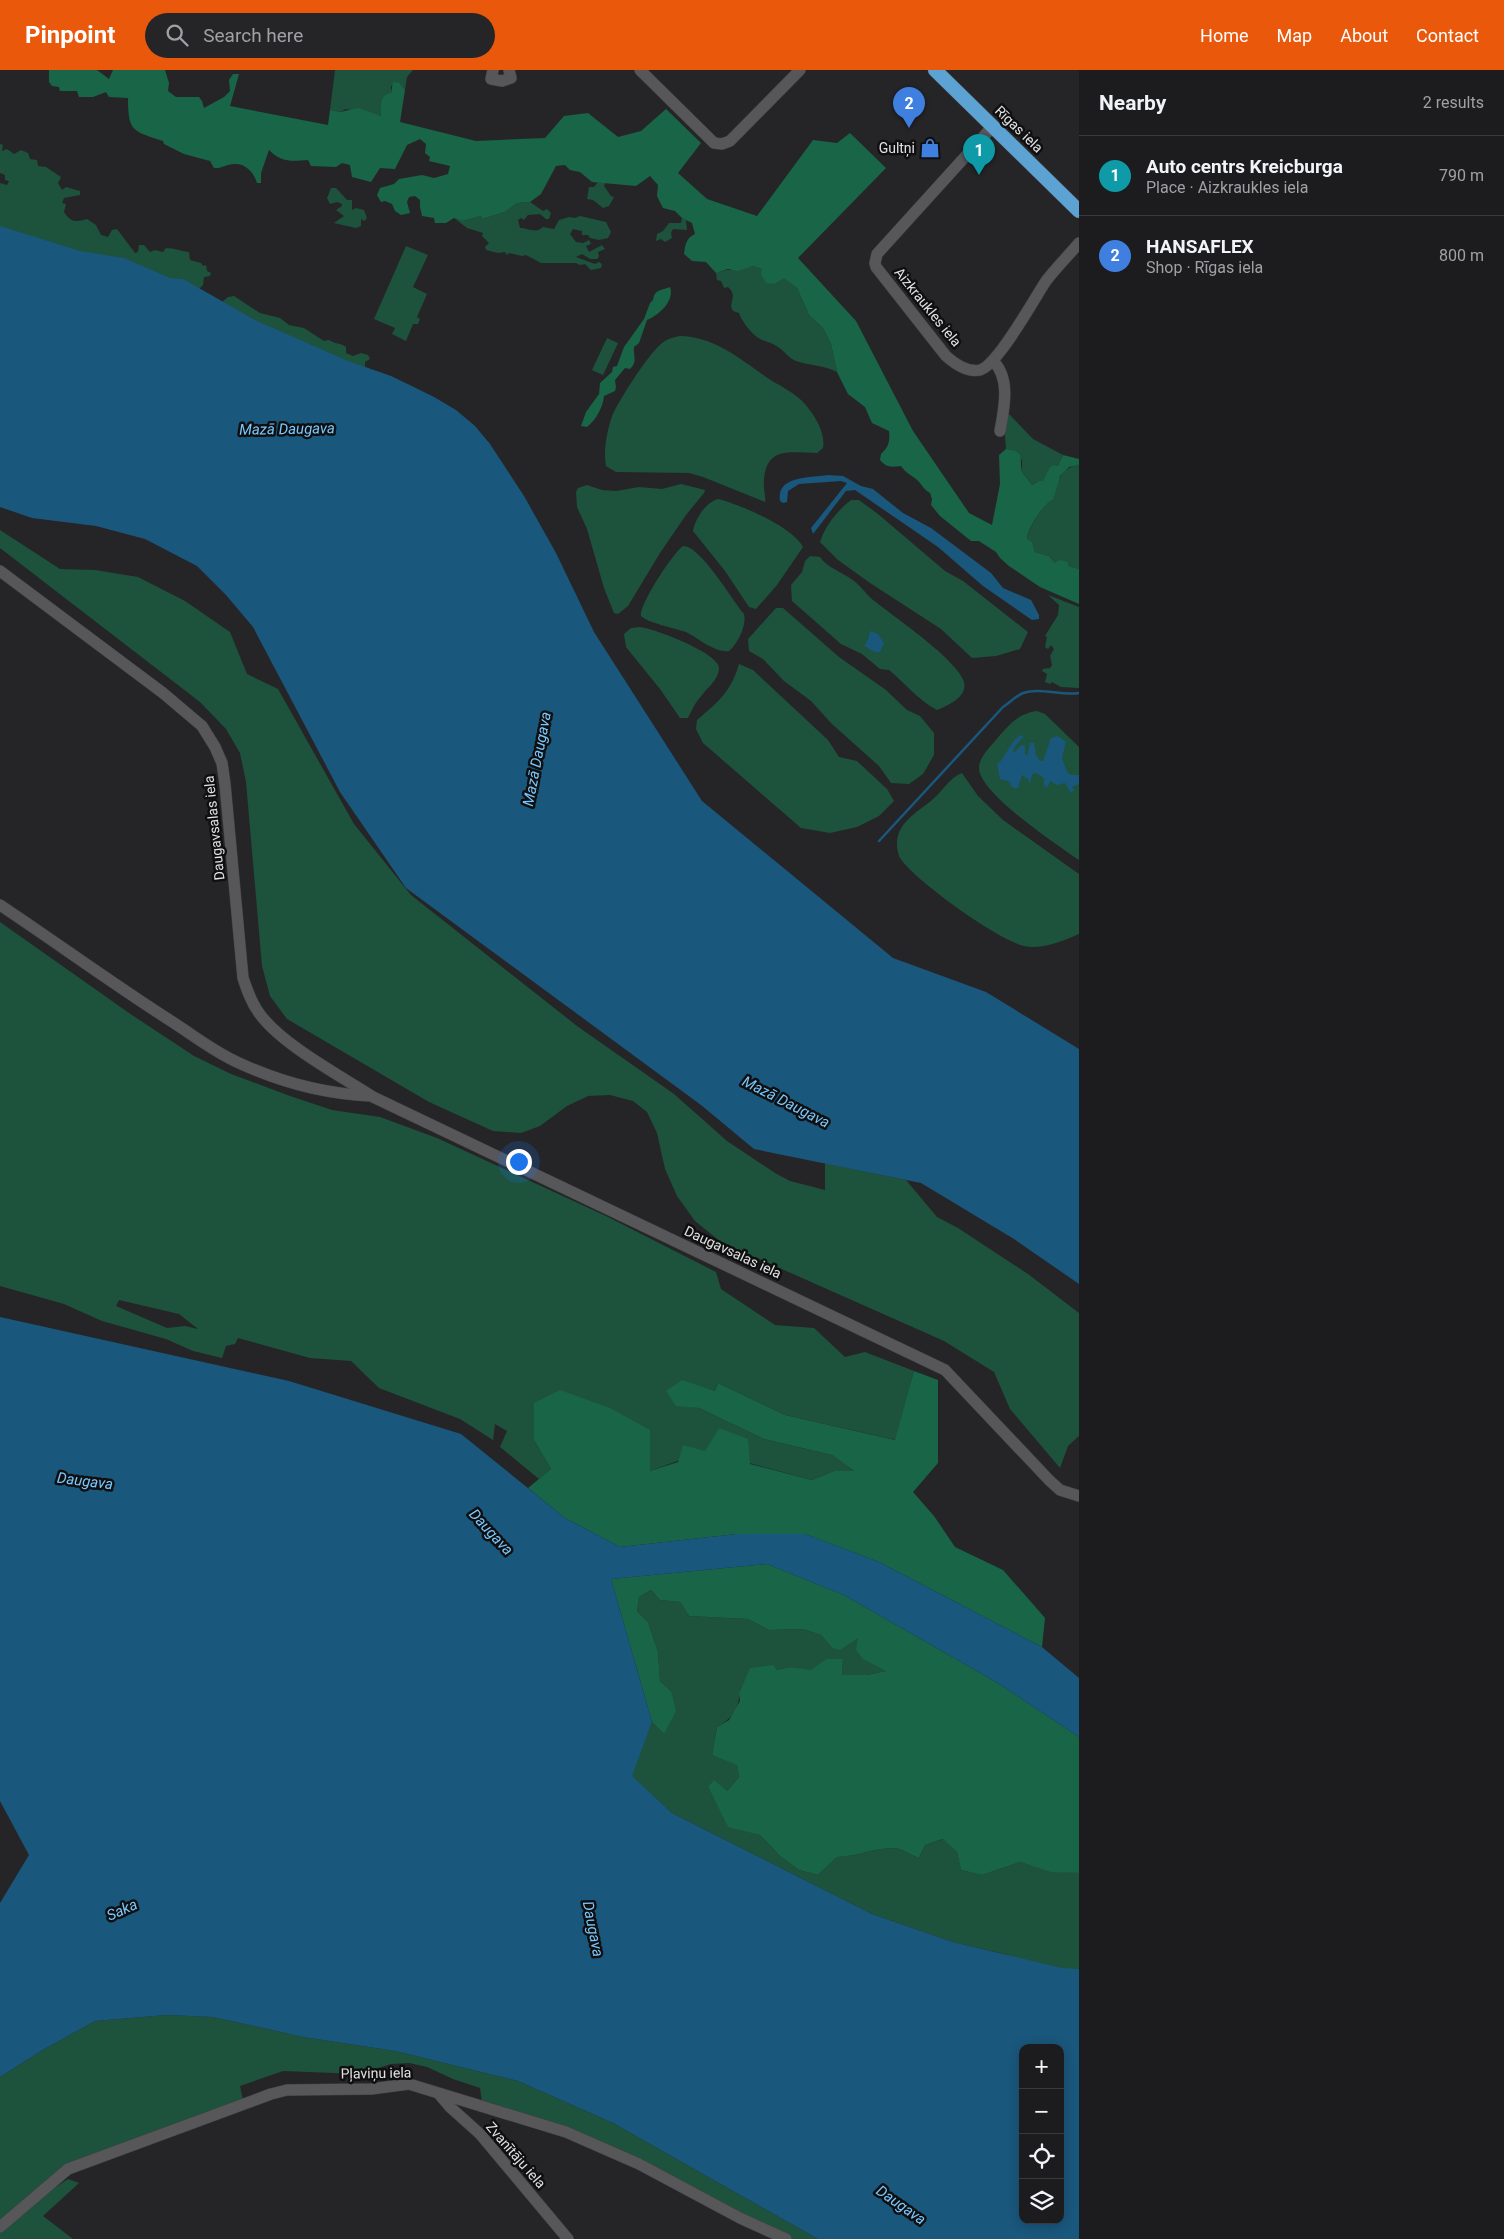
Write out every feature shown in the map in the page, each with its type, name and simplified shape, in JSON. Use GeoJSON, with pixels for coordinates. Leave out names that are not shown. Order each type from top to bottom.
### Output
{"type":"FeatureCollection","features":[{"type":"Feature","properties":{"kind":"highway","name":"Rīgas iela"},"geometry":{"type":"LineString","coordinates":[[935,70],[1079,211]]}},
{"type":"Feature","properties":{"kind":"street"},"geometry":{"type":"LineString","coordinates":[[493,70],[491,79],[502,81],[511,78],[509,70]]}},
{"type":"Feature","properties":{"kind":"street"},"geometry":{"type":"LineString","coordinates":[[640,70],[714,143],[722,144],[730,142],[800,70]]}},
{"type":"Feature","properties":{"kind":"street","name":"Aizkraukles iela"},"geometry":{"type":"LineString","coordinates":[[993,126],[877,254],[875,263],[910,311],[955,364],[964,368],[980,370],[993,361]]}},
{"type":"Feature","properties":{"kind":"street"},"geometry":{"type":"LineString","coordinates":[[1000,430],[1004,406],[1004,390],[1002,372],[993,361],[1047,280],[1079,243]]}},
{"type":"Feature","properties":{"kind":"street","name":"Daugavsalas iela"},"geometry":{"type":"LineString","coordinates":[[0,571],[148,681],[202,726],[222,763],[243,978],[249,996],[258,1013],[271,1028],[371,1096],[944,1370],[1049,1480],[1060,1490],[1079,1496]]}},
{"type":"Feature","properties":{"kind":"street","name":"Daugavsalas iela"},"geometry":{"type":"LineString","coordinates":[[0,905],[137,999],[213,1049],[238,1063],[264,1074],[308,1087],[347,1095],[371,1096]]}},
{"type":"Feature","properties":{"kind":"street","name":"Pļaviņu iela"},"geometry":{"type":"LineString","coordinates":[[0,2227],[68,2169],[271,2094],[287,2090],[371,2089],[410,2084],[566,2132],[639,2164],[740,2218],[786,2239]]}},
{"type":"Feature","properties":{"kind":"street","name":"Zvanītāju iela"},"geometry":{"type":"LineString","coordinates":[[439,2094],[450,2107],[480,2134],[568,2239]]}},
{"type":"Feature","properties":{"kind":"green space"},"geometry":{"type":"Polygon","coordinates":[[[49,70],[97,70],[109,79],[113,70],[165,70],[169,83],[168,91],[176,97],[199,97],[204,108],[224,97],[230,91],[229,80],[233,74],[239,74],[230,106],[328,125],[330,110],[340,112],[358,108],[381,116],[381,105],[384,96],[391,93],[393,82],[400,83],[405,90],[400,122],[476,141],[545,138],[564,116],[588,113],[618,137],[641,131],[666,109],[701,143],[678,173],[707,199],[757,216],[813,140],[837,143],[850,133],[886,168],[798,258],[856,321],[913,431],[969,513],[992,525],[1000,484],[999,455],[1006,449],[1019,454],[1022,472],[1032,485],[1043,481],[1050,467],[1058,466],[1063,455],[1079,459],[1079,465],[1069,467],[1060,476],[1053,500],[1045,506],[1037,517],[1027,539],[1032,542],[1035,552],[1049,556],[1055,563],[1059,560],[1068,562],[1068,566],[1079,569],[1079,604],[1040,587],[1009,566],[996,552],[979,541],[971,541],[940,516],[931,505],[930,493],[916,479],[901,466],[894,467],[883,463],[880,460],[881,454],[888,444],[889,431],[872,423],[865,407],[848,394],[837,372],[831,344],[823,328],[809,315],[797,288],[784,278],[775,284],[766,283],[761,275],[762,269],[753,266],[738,271],[728,269],[716,273],[706,262],[692,261],[684,254],[686,242],[695,234],[692,223],[682,218],[675,211],[663,208],[657,196],[658,185],[650,176],[636,186],[592,182],[580,172],[570,170],[565,165],[556,166],[541,194],[530,202],[517,203],[505,212],[482,219],[481,216],[463,221],[454,218],[446,223],[435,223],[434,218],[422,216],[420,200],[415,196],[409,197],[407,202],[410,213],[401,215],[395,211],[392,204],[385,201],[381,202],[377,195],[380,188],[394,184],[399,179],[422,175],[434,178],[448,174],[450,166],[429,161],[430,157],[425,153],[426,144],[420,139],[407,145],[395,169],[380,168],[371,182],[352,177],[350,165],[342,163],[336,167],[311,166],[308,160],[292,161],[283,159],[269,150],[261,173],[261,183],[257,183],[252,172],[242,165],[231,164],[214,168],[210,161],[184,154],[164,144],[163,141],[139,132],[131,124],[129,118],[128,98],[109,97],[106,92],[93,97],[79,97],[77,91],[60,91],[59,87],[52,86],[49,82],[49,70]]]}},
{"type":"Feature","properties":{"kind":"green space"},"geometry":{"type":"Polygon","coordinates":[[[335,70],[413,70],[407,77],[405,90],[400,83],[391,86],[391,93],[381,105],[382,116],[346,109],[340,112],[330,110],[335,70]]]}},
{"type":"Feature","properties":{"kind":"green space"},"geometry":{"type":"Polygon","coordinates":[[[0,144],[3,145],[2,151],[7,149],[14,154],[21,150],[28,153],[30,159],[37,160],[38,166],[46,167],[61,177],[58,183],[62,190],[66,187],[80,191],[80,195],[64,198],[62,203],[66,204],[64,212],[71,220],[87,219],[96,225],[101,235],[108,237],[112,230],[117,229],[135,253],[138,252],[139,245],[144,245],[150,252],[155,250],[163,252],[166,248],[172,248],[189,252],[190,260],[201,263],[203,266],[206,265],[207,271],[211,273],[210,276],[204,277],[203,285],[199,289],[222,302],[228,297],[234,296],[260,313],[280,318],[289,325],[304,328],[324,341],[329,340],[346,347],[346,353],[353,356],[361,353],[368,355],[370,359],[365,362],[365,367],[433,397],[463,418],[490,444],[0,290],[0,183],[7,185],[9,181],[5,180],[5,175],[0,173],[0,144]]]}},
{"type":"Feature","properties":{"kind":"green space"},"geometry":{"type":"Polygon","coordinates":[[[598,182],[605,183],[604,186],[611,196],[614,197],[609,206],[603,208],[593,200],[587,199],[589,187],[594,187],[598,182]]]}},
{"type":"Feature","properties":{"kind":"green space"},"geometry":{"type":"Polygon","coordinates":[[[331,188],[336,188],[347,200],[352,200],[352,210],[356,208],[364,210],[367,218],[364,221],[361,219],[361,226],[356,228],[334,223],[344,216],[336,210],[342,204],[337,202],[330,204],[327,198],[331,188]]]}},
{"type":"Feature","properties":{"kind":"green space"},"geometry":{"type":"Polygon","coordinates":[[[530,202],[543,211],[547,209],[551,213],[549,219],[540,214],[528,215],[524,220],[521,218],[518,220],[520,228],[538,230],[543,227],[554,229],[559,220],[580,216],[606,222],[611,232],[608,238],[599,240],[590,238],[588,235],[582,235],[582,231],[573,229],[570,234],[576,242],[583,243],[589,240],[591,244],[586,246],[589,252],[602,245],[605,249],[598,252],[599,257],[597,259],[590,259],[582,254],[576,257],[595,264],[599,262],[602,264],[601,268],[591,270],[585,264],[580,265],[576,263],[541,263],[526,255],[509,253],[507,255],[505,252],[498,253],[486,250],[485,247],[489,243],[482,236],[483,233],[467,228],[454,218],[463,221],[481,216],[482,219],[505,212],[517,203],[530,202]]]}},
{"type":"Feature","properties":{"kind":"green space"},"geometry":{"type":"Polygon","coordinates":[[[682,218],[686,220],[687,230],[673,229],[671,233],[672,238],[665,242],[661,239],[656,241],[657,234],[663,231],[669,223],[681,223],[682,218]]]}},
{"type":"Feature","properties":{"kind":"green space"},"geometry":{"type":"Polygon","coordinates":[[[406,246],[428,255],[413,287],[427,294],[417,317],[420,319],[418,324],[413,324],[406,341],[392,334],[395,328],[374,319],[406,246]]]}},
{"type":"Feature","properties":{"kind":"green space"},"geometry":{"type":"Polygon","coordinates":[[[753,266],[762,269],[775,284],[784,277],[797,288],[809,315],[823,328],[831,344],[837,372],[793,360],[778,347],[755,335],[744,323],[739,313],[733,311],[731,307],[732,292],[728,287],[724,288],[721,281],[717,280],[716,273],[753,266]]]}},
{"type":"Feature","properties":{"kind":"green space"},"geometry":{"type":"Polygon","coordinates":[[[670,287],[670,297],[665,307],[647,320],[639,343],[634,347],[635,361],[632,366],[630,369],[625,368],[615,380],[615,391],[604,396],[601,409],[593,421],[587,427],[581,426],[586,412],[599,394],[600,383],[612,372],[613,367],[617,366],[624,347],[644,319],[655,294],[670,287]]]}},
{"type":"Feature","properties":{"kind":"green space"},"geometry":{"type":"Polygon","coordinates":[[[680,336],[692,337],[715,344],[736,356],[800,399],[812,413],[818,424],[823,436],[823,448],[817,453],[790,452],[781,454],[769,462],[764,482],[765,502],[689,473],[616,472],[606,466],[605,447],[609,428],[612,416],[621,399],[644,364],[659,346],[667,340],[680,336]]]}},
{"type":"Feature","properties":{"kind":"green space"},"geometry":{"type":"Polygon","coordinates":[[[607,338],[618,343],[603,375],[592,370],[607,338]]]}},
{"type":"Feature","properties":{"kind":"green space"},"geometry":{"type":"Polygon","coordinates":[[[1007,412],[1033,439],[1063,455],[1058,466],[1049,471],[1043,481],[1032,485],[1022,472],[1022,460],[1014,451],[1006,449],[1007,412]]]}},
{"type":"Feature","properties":{"kind":"green space"},"geometry":{"type":"Polygon","coordinates":[[[1079,465],[1079,569],[1055,563],[1049,556],[1035,552],[1032,542],[1027,540],[1037,517],[1045,506],[1053,500],[1057,482],[1063,472],[1079,465]]]}},
{"type":"Feature","properties":{"kind":"green space"},"geometry":{"type":"Polygon","coordinates":[[[681,484],[705,490],[660,553],[628,606],[618,614],[614,613],[604,588],[587,529],[577,507],[576,492],[578,488],[587,485],[602,490],[616,491],[639,487],[662,489],[681,484]]]}},
{"type":"Feature","properties":{"kind":"green space"},"geometry":{"type":"Polygon","coordinates":[[[718,499],[765,517],[797,539],[803,547],[777,585],[756,609],[749,607],[725,571],[693,531],[696,521],[702,512],[709,504],[718,499]]]}},
{"type":"Feature","properties":{"kind":"green space"},"geometry":{"type":"Polygon","coordinates":[[[851,500],[859,500],[878,514],[945,571],[963,581],[1028,632],[1020,649],[996,656],[972,658],[941,629],[838,560],[820,542],[832,519],[851,500]]]}},
{"type":"Feature","properties":{"kind":"green space"},"geometry":{"type":"Polygon","coordinates":[[[0,530],[60,569],[95,570],[138,577],[185,601],[230,632],[247,674],[278,689],[354,824],[411,895],[577,1026],[674,1094],[727,1141],[790,1181],[825,1190],[825,1163],[906,1180],[937,1217],[958,1228],[1028,1274],[1079,1313],[1079,1436],[1068,1446],[1060,1468],[1010,1409],[994,1372],[944,1341],[721,1242],[695,1221],[677,1196],[665,1169],[657,1133],[647,1112],[633,1101],[610,1095],[588,1096],[567,1106],[540,1126],[521,1133],[493,1131],[429,1102],[287,1019],[270,996],[262,966],[246,782],[240,753],[226,729],[200,702],[0,548],[0,530]]]}},
{"type":"Feature","properties":{"kind":"green space"},"geometry":{"type":"Polygon","coordinates":[[[683,546],[690,548],[707,564],[744,614],[745,618],[741,634],[736,644],[729,651],[718,650],[686,632],[655,623],[641,616],[645,601],[657,580],[683,546]]]}},
{"type":"Feature","properties":{"kind":"green space"},"geometry":{"type":"Polygon","coordinates":[[[810,556],[820,557],[826,564],[854,581],[873,600],[909,627],[950,662],[964,682],[963,692],[960,696],[937,710],[918,697],[889,670],[880,669],[862,654],[841,644],[792,601],[791,585],[802,572],[805,561],[810,556]]]}},
{"type":"Feature","properties":{"kind":"green space"},"geometry":{"type":"Polygon","coordinates":[[[1048,595],[1079,607],[1079,688],[1061,687],[1052,682],[1050,684],[1045,682],[1047,674],[1042,671],[1043,669],[1050,668],[1052,665],[1050,656],[1054,649],[1051,645],[1048,649],[1045,647],[1047,637],[1045,636],[1058,615],[1059,605],[1048,595]]]}},
{"type":"Feature","properties":{"kind":"green space"},"geometry":{"type":"Polygon","coordinates":[[[776,608],[783,608],[839,657],[886,690],[907,710],[920,716],[934,733],[934,755],[923,774],[909,784],[891,783],[879,766],[832,724],[811,701],[784,681],[763,659],[749,651],[748,639],[776,608]]]}},
{"type":"Feature","properties":{"kind":"green space"},"geometry":{"type":"Polygon","coordinates":[[[640,627],[658,632],[699,649],[717,663],[719,669],[717,677],[698,700],[688,718],[680,718],[660,689],[626,647],[624,634],[631,628],[640,627]]]}},
{"type":"Feature","properties":{"kind":"green space"},"geometry":{"type":"Polygon","coordinates":[[[739,664],[753,670],[828,740],[839,757],[857,761],[887,789],[894,801],[879,816],[857,827],[830,833],[801,828],[703,743],[696,729],[697,720],[723,696],[736,674],[739,664]]]}},
{"type":"Feature","properties":{"kind":"green space"},"geometry":{"type":"Polygon","coordinates":[[[1037,711],[1045,714],[1079,747],[1079,860],[1004,804],[982,778],[979,767],[983,756],[1013,722],[1030,712],[1037,711]]]}},
{"type":"Feature","properties":{"kind":"green space"},"geometry":{"type":"Polygon","coordinates":[[[962,773],[978,796],[1003,820],[1079,874],[1079,934],[1059,942],[1038,947],[1024,946],[1012,941],[977,921],[939,894],[908,868],[900,858],[897,841],[903,825],[936,797],[946,785],[962,773]]]}},
{"type":"Feature","properties":{"kind":"green space"},"geometry":{"type":"Polygon","coordinates":[[[0,922],[129,1013],[194,1056],[231,1074],[290,1096],[332,1110],[380,1117],[437,1138],[606,1216],[716,1272],[721,1289],[775,1325],[814,1328],[845,1357],[865,1352],[914,1371],[896,1440],[785,1415],[718,1383],[715,1391],[682,1381],[676,1405],[699,1408],[764,1439],[832,1455],[854,1471],[834,1471],[812,1480],[705,1451],[650,1471],[534,1440],[551,1469],[539,1479],[500,1447],[507,1431],[495,1424],[493,1440],[460,1419],[379,1388],[351,1361],[310,1358],[238,1338],[235,1344],[226,1346],[222,1358],[193,1351],[166,1339],[102,1321],[64,1304],[0,1286],[0,922]],[[119,1300],[116,1306],[167,1328],[185,1326],[198,1329],[179,1314],[119,1300]]]}},
{"type":"Feature","properties":{"kind":"green space"},"geometry":{"type":"Polygon","coordinates":[[[914,1371],[938,1380],[938,1463],[913,1492],[934,1516],[955,1547],[1003,1570],[1045,1618],[1042,1647],[879,1562],[805,1534],[737,1534],[620,1547],[565,1518],[528,1488],[551,1469],[534,1440],[534,1403],[560,1390],[610,1408],[650,1430],[650,1471],[678,1462],[683,1445],[705,1451],[719,1428],[748,1439],[750,1464],[812,1480],[834,1471],[854,1471],[832,1455],[764,1439],[699,1408],[676,1406],[666,1391],[682,1380],[715,1391],[718,1383],[785,1415],[895,1440],[914,1371]]]}},
{"type":"Feature","properties":{"kind":"green space"},"geometry":{"type":"Polygon","coordinates":[[[767,1564],[844,1595],[996,1682],[1079,1737],[1079,1873],[1051,1872],[1020,1862],[982,1875],[961,1870],[957,1852],[943,1839],[925,1845],[919,1858],[896,1848],[878,1849],[851,1856],[837,1857],[818,1875],[799,1870],[780,1856],[760,1835],[728,1827],[708,1787],[714,1780],[727,1791],[739,1777],[737,1765],[712,1755],[717,1727],[729,1720],[740,1701],[739,1694],[750,1668],[773,1665],[777,1670],[789,1667],[811,1670],[826,1659],[843,1659],[842,1675],[867,1675],[886,1671],[863,1659],[856,1650],[858,1638],[840,1650],[832,1648],[821,1635],[803,1629],[769,1630],[748,1619],[689,1616],[680,1602],[660,1600],[651,1590],[639,1597],[637,1611],[648,1622],[658,1652],[660,1681],[671,1691],[676,1711],[664,1734],[652,1722],[611,1579],[767,1564]]]}},
{"type":"Feature","properties":{"kind":"green space"},"geometry":{"type":"Polygon","coordinates":[[[651,1590],[660,1600],[680,1602],[689,1616],[748,1619],[769,1630],[803,1629],[821,1635],[832,1648],[858,1638],[887,1671],[867,1675],[842,1675],[843,1660],[826,1659],[811,1671],[789,1667],[777,1670],[739,1694],[738,1705],[733,1714],[717,1727],[712,1755],[737,1764],[739,1777],[727,1791],[708,1787],[728,1826],[760,1835],[780,1856],[799,1870],[818,1875],[837,1857],[851,1856],[878,1849],[896,1848],[919,1858],[925,1845],[944,1839],[957,1852],[961,1870],[982,1875],[1020,1862],[1051,1871],[1079,1873],[1079,2219],[1064,2084],[1064,2044],[1022,2044],[1008,1955],[953,1942],[872,1914],[672,1813],[631,1776],[652,1722],[664,1734],[671,1691],[660,1681],[658,1652],[648,1622],[637,1611],[639,1597],[651,1590]]]}},
{"type":"Feature","properties":{"kind":"green space"},"geometry":{"type":"Polygon","coordinates":[[[166,2015],[213,2017],[303,2037],[395,2051],[518,2081],[613,2123],[818,2239],[790,2239],[727,2205],[482,2102],[480,2088],[453,2079],[427,2067],[409,2063],[391,2064],[359,2074],[283,2071],[240,2086],[243,2100],[99,2154],[0,2221],[0,2077],[41,2051],[95,2021],[166,2015]]]}},
{"type":"Feature","properties":{"kind":"green space"},"geometry":{"type":"Polygon","coordinates":[[[68,2179],[79,2183],[43,2216],[73,2239],[0,2239],[0,2232],[41,2197],[68,2179]]]}},
{"type":"Feature","properties":{"kind":"water","name":"Mazā Daugava"},"geometry":{"type":"Polygon","coordinates":[[[0,226],[80,251],[124,258],[170,278],[183,279],[257,321],[348,361],[391,376],[434,397],[456,410],[475,426],[490,444],[524,496],[556,553],[594,632],[702,801],[893,958],[986,992],[1079,1049],[1079,1284],[1014,1239],[921,1183],[754,1149],[701,1105],[406,888],[340,792],[253,627],[226,595],[197,566],[145,539],[96,526],[32,518],[0,507],[0,226]]]}},
{"type":"Feature","properties":{"kind":"water"},"geometry":{"type":"Polygon","coordinates":[[[828,475],[843,476],[861,486],[873,489],[903,513],[931,528],[991,573],[1003,588],[1031,600],[1039,615],[1039,619],[1032,620],[983,586],[938,547],[855,490],[846,491],[813,534],[811,528],[847,483],[841,481],[799,484],[788,491],[787,502],[783,503],[780,501],[780,493],[783,486],[796,479],[828,475]]]}},
{"type":"Feature","properties":{"kind":"water"},"geometry":{"type":"Polygon","coordinates":[[[870,631],[878,634],[884,643],[880,652],[875,652],[864,646],[870,631]]]}},
{"type":"Feature","properties":{"kind":"water"},"geometry":{"type":"Polygon","coordinates":[[[1021,735],[1024,736],[1013,749],[1014,753],[1021,745],[1025,746],[1025,754],[1027,756],[1030,743],[1034,743],[1036,755],[1040,761],[1043,761],[1051,738],[1058,736],[1066,742],[1062,758],[1067,772],[1071,775],[1079,775],[1079,784],[1072,787],[1074,790],[1071,793],[1065,783],[1057,785],[1050,781],[1048,787],[1044,786],[1044,778],[1036,773],[1032,774],[1030,784],[1028,779],[1022,775],[1018,788],[1012,787],[1008,781],[1000,779],[997,764],[1004,757],[1013,741],[1021,735]]]}},
{"type":"Feature","properties":{"kind":"water"},"geometry":{"type":"Polygon","coordinates":[[[0,1317],[289,1381],[461,1434],[565,1518],[620,1547],[737,1534],[805,1534],[879,1562],[1042,1647],[1079,1678],[1079,1737],[996,1682],[844,1595],[767,1564],[611,1579],[652,1722],[632,1776],[672,1813],[872,1914],[953,1942],[1062,1968],[1079,1969],[1079,2239],[818,2239],[613,2123],[518,2081],[395,2051],[303,2037],[213,2017],[166,2015],[95,2021],[41,2051],[0,2077],[0,1903],[29,1855],[0,1801],[0,1317]]]}},
{"type":"Feature","properties":{"kind":"waterway"},"geometry":{"type":"LineString","coordinates":[[879,841],[1003,707],[1015,698],[1030,691],[1079,693]]}},
{"type":"Feature","properties":{"kind":"place","name":"HANSAFLEX"},"geometry":{"type":"Point","coordinates":[909,128]}},
{"type":"Feature","properties":{"kind":"place","name":"Gultņi"},"geometry":{"type":"Point","coordinates":[930,148]}},
{"type":"Feature","properties":{"kind":"place","name":"Auto centrs Kreicburga"},"geometry":{"type":"Point","coordinates":[979,175]}},
{"type":"Feature","properties":{"kind":"water label","name":"Daugava"},"geometry":{"type":"Point","coordinates":[85,1481]}},
{"type":"Feature","properties":{"kind":"water label","name":"Daugava"},"geometry":{"type":"Point","coordinates":[491,1532]}},
{"type":"Feature","properties":{"kind":"water label","name":"Saka"},"geometry":{"type":"Point","coordinates":[122,1910]}},
{"type":"Feature","properties":{"kind":"water label","name":"Daugava"},"geometry":{"type":"Point","coordinates":[593,1929]}},
{"type":"Feature","properties":{"kind":"water label","name":"Daugava"},"geometry":{"type":"Point","coordinates":[901,2205]}}]}
